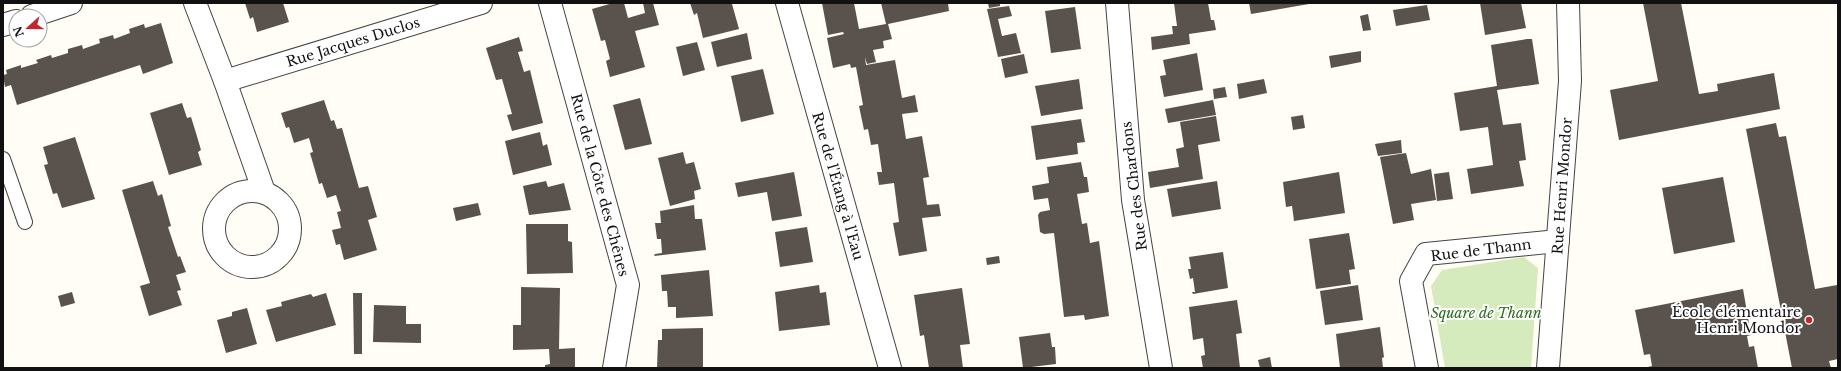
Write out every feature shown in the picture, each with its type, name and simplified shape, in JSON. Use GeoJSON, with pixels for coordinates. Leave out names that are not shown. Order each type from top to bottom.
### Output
{"type":"FeatureCollection","features":[{"type":"Feature","properties":{"kind":"street"},"geometry":{"type":"LineString","coordinates":[[48,11],[71,3]]}},
{"type":"Feature","properties":{"kind":"street"},"geometry":{"type":"LineString","coordinates":[[195,3],[225,81],[264,192]]}},
{"type":"Feature","properties":{"kind":"street","name":"Rue Jacques Duclos"},"geometry":{"type":"LineString","coordinates":[[225,81],[481,3]]}},
{"type":"Feature","properties":{"kind":"street","name":"Rue de la Côte des Chênes"},"geometry":{"type":"LineString","coordinates":[[550,3],[628,285],[614,368]]}},
{"type":"Feature","properties":{"kind":"street","name":"Rue de l'Étang à l'Eau"},"geometry":{"type":"LineString","coordinates":[[787,3],[890,368]]}},
{"type":"Feature","properties":{"kind":"street","name":"Rue des Chardons"},"geometry":{"type":"LineString","coordinates":[[1117,3],[1133,200],[1161,368]]}},
{"type":"Feature","properties":{"kind":"street","name":"Rue Henri Mondor"},"geometry":{"type":"LineString","coordinates":[[1548,368],[1570,81],[1568,3]]}},
{"type":"Feature","properties":{"kind":"street","name":"Rue de Thann"},"geometry":{"type":"LineString","coordinates":[[1428,368],[1411,281],[1426,254],[1558,241]]}},
{"type":"Feature","properties":{"kind":"lane"},"geometry":{"type":"LineString","coordinates":[[3,159],[25,222]]}},
{"type":"Feature","properties":{"kind":"green space","name":"Square de Thann"},"geometry":{"type":"Polygon","coordinates":[[[1524,257],[1538,268],[1531,368],[1445,368],[1431,286],[1442,270],[1524,257]]]}},
{"type":"Feature","properties":{"kind":"building"},"geometry":{"type":"Polygon","coordinates":[[[245,3],[283,3],[289,22],[257,32],[253,17],[250,19],[245,3]]]}},
{"type":"Feature","properties":{"kind":"building"},"geometry":{"type":"Polygon","coordinates":[[[613,3],[624,3],[628,18],[645,13],[643,3],[653,3],[659,25],[635,31],[645,67],[610,77],[606,61],[610,59],[605,40],[601,41],[592,9],[613,3]]]}},
{"type":"Feature","properties":{"kind":"building"},"geometry":{"type":"Polygon","coordinates":[[[690,3],[736,3],[732,4],[739,29],[703,38],[697,13],[694,15],[690,3]]]}},
{"type":"Feature","properties":{"kind":"building"},"geometry":{"type":"Polygon","coordinates":[[[822,3],[854,3],[859,29],[886,24],[881,3],[948,3],[949,11],[888,24],[892,39],[883,41],[884,48],[873,50],[876,62],[867,64],[865,57],[866,65],[895,60],[902,98],[915,95],[918,112],[902,114],[906,139],[922,136],[929,177],[923,178],[927,205],[939,204],[941,216],[922,218],[927,251],[899,256],[893,223],[899,222],[894,183],[879,185],[877,172],[882,172],[878,144],[871,145],[868,129],[864,130],[859,106],[863,105],[856,67],[851,68],[850,64],[833,68],[827,38],[844,34],[843,32],[828,35],[822,3]]]}},
{"type":"Feature","properties":{"kind":"building"},"geometry":{"type":"Polygon","coordinates":[[[988,3],[1000,3],[1000,6],[989,8],[988,3]]]}},
{"type":"Feature","properties":{"kind":"building"},"geometry":{"type":"Polygon","coordinates":[[[1174,3],[1208,3],[1211,20],[1214,20],[1216,30],[1189,34],[1190,44],[1152,50],[1151,37],[1173,34],[1172,26],[1177,26],[1174,3]]]}},
{"type":"Feature","properties":{"kind":"building"},"geometry":{"type":"Polygon","coordinates":[[[1249,3],[1309,3],[1309,4],[1251,14],[1249,3]]]}},
{"type":"Feature","properties":{"kind":"building"},"geometry":{"type":"Polygon","coordinates":[[[1480,3],[1521,3],[1526,28],[1485,35],[1480,3]]]}},
{"type":"Feature","properties":{"kind":"building"},"geometry":{"type":"Polygon","coordinates":[[[1643,3],[1681,3],[1699,94],[1718,91],[1717,84],[1774,73],[1780,109],[1619,140],[1610,90],[1658,81],[1643,3]]]}},
{"type":"Feature","properties":{"kind":"building"},"geometry":{"type":"Polygon","coordinates":[[[1427,5],[1430,20],[1396,26],[1393,10],[1427,5]]]}},
{"type":"Feature","properties":{"kind":"building"},"geometry":{"type":"Polygon","coordinates":[[[1009,6],[1012,16],[998,19],[1002,36],[1016,33],[1021,53],[998,57],[987,9],[1009,6]]]}},
{"type":"Feature","properties":{"kind":"building"},"geometry":{"type":"Polygon","coordinates":[[[1075,7],[1081,49],[1051,53],[1045,11],[1075,7]]]}},
{"type":"Feature","properties":{"kind":"building"},"geometry":{"type":"Polygon","coordinates":[[[1368,14],[1371,30],[1363,31],[1360,16],[1368,14]]]}},
{"type":"Feature","properties":{"kind":"building"},"geometry":{"type":"Polygon","coordinates":[[[161,23],[173,63],[143,74],[140,65],[17,105],[11,85],[5,87],[3,75],[7,74],[6,70],[21,65],[21,68],[38,63],[36,60],[51,55],[52,58],[68,53],[68,49],[82,45],[83,49],[100,43],[99,39],[113,35],[114,39],[130,33],[129,29],[144,24],[145,28],[161,23]]]}},
{"type":"Feature","properties":{"kind":"building"},"geometry":{"type":"Polygon","coordinates":[[[747,33],[752,59],[717,67],[711,42],[747,33]]]}},
{"type":"Feature","properties":{"kind":"building"},"geometry":{"type":"Polygon","coordinates":[[[519,37],[523,51],[518,52],[524,72],[530,70],[543,123],[512,131],[507,115],[512,114],[502,79],[496,80],[486,48],[519,37]]]}},
{"type":"Feature","properties":{"kind":"building"},"geometry":{"type":"Polygon","coordinates":[[[1532,39],[1539,84],[1497,90],[1503,125],[1521,123],[1526,160],[1519,161],[1524,186],[1471,194],[1467,169],[1493,165],[1488,127],[1460,131],[1454,93],[1497,86],[1491,45],[1532,39]]]}},
{"type":"Feature","properties":{"kind":"building"},"geometry":{"type":"Polygon","coordinates":[[[697,42],[705,70],[683,76],[676,47],[697,42]]]}},
{"type":"Feature","properties":{"kind":"building"},"geometry":{"type":"Polygon","coordinates":[[[1361,51],[1361,62],[1331,68],[1329,56],[1361,51]]]}},
{"type":"Feature","properties":{"kind":"building"},"geometry":{"type":"Polygon","coordinates":[[[1197,53],[1203,90],[1164,97],[1160,76],[1166,75],[1163,60],[1197,53]]]}},
{"type":"Feature","properties":{"kind":"building"},"geometry":{"type":"Polygon","coordinates":[[[1024,54],[1028,73],[1005,78],[1001,59],[1024,54]]]}},
{"type":"Feature","properties":{"kind":"building"},"geometry":{"type":"Polygon","coordinates":[[[763,69],[774,114],[741,122],[731,76],[763,69]]]}},
{"type":"Feature","properties":{"kind":"building"},"geometry":{"type":"Polygon","coordinates":[[[1079,79],[1083,109],[1041,116],[1035,86],[1079,79]]]}},
{"type":"Feature","properties":{"kind":"building"},"geometry":{"type":"Polygon","coordinates":[[[1264,79],[1267,93],[1239,99],[1237,84],[1264,79]]]}},
{"type":"Feature","properties":{"kind":"building"},"geometry":{"type":"Polygon","coordinates":[[[1225,87],[1227,97],[1214,99],[1213,89],[1225,87]]]}},
{"type":"Feature","properties":{"kind":"building"},"geometry":{"type":"Polygon","coordinates":[[[640,98],[652,144],[625,150],[613,105],[640,98]]]}},
{"type":"Feature","properties":{"kind":"building"},"geometry":{"type":"Polygon","coordinates":[[[324,100],[331,121],[334,120],[337,129],[342,128],[359,188],[368,186],[377,217],[368,220],[377,250],[344,260],[340,244],[336,245],[332,230],[341,228],[337,212],[341,211],[336,195],[327,198],[322,183],[319,184],[310,153],[313,152],[309,138],[294,143],[289,127],[286,128],[281,113],[324,100]]]}},
{"type":"Feature","properties":{"kind":"building"},"geometry":{"type":"Polygon","coordinates":[[[1213,100],[1216,115],[1168,123],[1165,109],[1213,100]]]}},
{"type":"Feature","properties":{"kind":"building"},"geometry":{"type":"Polygon","coordinates":[[[182,103],[187,118],[191,117],[201,150],[198,152],[202,165],[169,175],[150,113],[182,103]]]}},
{"type":"Feature","properties":{"kind":"building"},"geometry":{"type":"Polygon","coordinates":[[[1303,115],[1305,128],[1293,130],[1291,117],[1303,115]]]}},
{"type":"Feature","properties":{"kind":"building"},"geometry":{"type":"Polygon","coordinates":[[[1216,116],[1220,141],[1198,145],[1203,179],[1150,188],[1148,172],[1179,167],[1176,149],[1184,147],[1180,122],[1216,116]]]}},
{"type":"Feature","properties":{"kind":"building"},"geometry":{"type":"Polygon","coordinates":[[[1081,119],[1085,142],[1077,143],[1078,154],[1036,160],[1031,126],[1081,119]]]}},
{"type":"Feature","properties":{"kind":"building"},"geometry":{"type":"Polygon","coordinates":[[[1776,123],[1779,137],[1786,136],[1815,289],[1837,285],[1838,359],[1829,361],[1831,368],[1792,368],[1746,129],[1776,123]]]}},
{"type":"Feature","properties":{"kind":"building"},"geometry":{"type":"Polygon","coordinates":[[[540,132],[543,146],[547,144],[552,165],[513,175],[505,141],[540,132]]]}},
{"type":"Feature","properties":{"kind":"building"},"geometry":{"type":"Polygon","coordinates":[[[75,137],[95,199],[62,208],[57,193],[53,194],[44,165],[48,164],[43,147],[75,137]]]}},
{"type":"Feature","properties":{"kind":"building"},"geometry":{"type":"Polygon","coordinates":[[[1401,140],[1402,153],[1378,156],[1375,144],[1401,140]]]}},
{"type":"Feature","properties":{"kind":"building"},"geometry":{"type":"Polygon","coordinates":[[[683,152],[686,164],[694,162],[701,189],[694,191],[695,199],[670,206],[658,158],[683,152]]]}},
{"type":"Feature","properties":{"kind":"building"},"geometry":{"type":"Polygon","coordinates":[[[1406,153],[1411,174],[1431,169],[1436,200],[1411,204],[1414,220],[1393,224],[1380,157],[1406,153]]]}},
{"type":"Feature","properties":{"kind":"building"},"geometry":{"type":"Polygon","coordinates":[[[1081,162],[1084,177],[1087,177],[1089,192],[1077,194],[1082,224],[1087,223],[1090,243],[1099,241],[1109,316],[1085,320],[1084,315],[1064,317],[1054,233],[1044,234],[1040,232],[1038,215],[1040,212],[1050,210],[1048,198],[1034,200],[1032,186],[1049,183],[1047,167],[1081,162]]]}},
{"type":"Feature","properties":{"kind":"building"},"geometry":{"type":"Polygon","coordinates":[[[794,172],[802,216],[772,221],[767,192],[738,197],[735,183],[794,172]]]}},
{"type":"Feature","properties":{"kind":"building"},"geometry":{"type":"Polygon","coordinates":[[[1339,172],[1345,213],[1294,221],[1292,206],[1286,207],[1283,182],[1339,172]]]}},
{"type":"Feature","properties":{"kind":"building"},"geometry":{"type":"Polygon","coordinates":[[[1449,172],[1453,199],[1437,201],[1434,174],[1449,172]]]}},
{"type":"Feature","properties":{"kind":"building"},"geometry":{"type":"Polygon","coordinates":[[[1723,177],[1735,242],[1674,254],[1662,188],[1723,177]]]}},
{"type":"Feature","properties":{"kind":"building"},"geometry":{"type":"Polygon","coordinates":[[[153,181],[158,196],[162,194],[171,226],[168,227],[178,257],[180,256],[186,272],[176,275],[181,290],[177,291],[182,305],[149,316],[140,286],[150,283],[122,190],[153,181]]]}},
{"type":"Feature","properties":{"kind":"building"},"geometry":{"type":"Polygon","coordinates":[[[546,181],[548,187],[564,183],[571,210],[529,215],[523,186],[546,181]]]}},
{"type":"Feature","properties":{"kind":"building"},"geometry":{"type":"Polygon","coordinates":[[[1217,181],[1221,209],[1172,217],[1167,189],[1217,181]]]}},
{"type":"Feature","properties":{"kind":"building"},"geometry":{"type":"Polygon","coordinates":[[[478,203],[481,215],[456,221],[453,208],[478,203]]]}},
{"type":"Feature","properties":{"kind":"building"},"geometry":{"type":"Polygon","coordinates":[[[694,205],[695,219],[702,219],[706,250],[654,256],[655,254],[662,253],[661,239],[657,239],[655,223],[661,223],[660,211],[694,205]]]}},
{"type":"Feature","properties":{"kind":"building"},"geometry":{"type":"Polygon","coordinates":[[[526,224],[568,224],[568,241],[572,242],[573,273],[527,274],[526,224]]]}},
{"type":"Feature","properties":{"kind":"building"},"geometry":{"type":"Polygon","coordinates":[[[807,227],[813,262],[780,267],[775,232],[807,227]]]}},
{"type":"Feature","properties":{"kind":"building"},"geometry":{"type":"Polygon","coordinates":[[[1349,233],[1355,269],[1349,270],[1351,284],[1316,289],[1309,239],[1349,233]]]}},
{"type":"Feature","properties":{"kind":"building"},"geometry":{"type":"Polygon","coordinates":[[[1223,252],[1228,288],[1193,294],[1192,292],[1195,292],[1193,278],[1190,279],[1188,269],[1191,269],[1189,257],[1223,252]]]}},
{"type":"Feature","properties":{"kind":"building"},"geometry":{"type":"Polygon","coordinates":[[[999,256],[1000,263],[987,265],[986,258],[999,256]]]}},
{"type":"Feature","properties":{"kind":"building"},"geometry":{"type":"Polygon","coordinates":[[[709,270],[713,316],[676,318],[676,307],[668,307],[667,291],[662,291],[661,275],[709,270]]]}},
{"type":"Feature","properties":{"kind":"building"},"geometry":{"type":"Polygon","coordinates":[[[819,285],[820,293],[826,292],[830,325],[779,331],[775,292],[819,285]]]}},
{"type":"Feature","properties":{"kind":"building"},"geometry":{"type":"Polygon","coordinates":[[[1358,285],[1363,320],[1325,325],[1320,291],[1358,285]]]}},
{"type":"Feature","properties":{"kind":"building"},"geometry":{"type":"Polygon","coordinates":[[[521,287],[560,288],[559,349],[575,348],[575,368],[545,368],[545,365],[550,364],[549,349],[513,350],[513,325],[521,325],[521,287]]]}},
{"type":"Feature","properties":{"kind":"building"},"geometry":{"type":"Polygon","coordinates":[[[962,288],[970,344],[960,345],[963,368],[929,368],[924,335],[920,336],[914,295],[962,288]]]}},
{"type":"Feature","properties":{"kind":"building"},"geometry":{"type":"Polygon","coordinates":[[[1743,289],[1751,335],[1747,336],[1749,347],[1754,346],[1758,368],[1644,368],[1652,366],[1650,354],[1644,355],[1635,310],[1743,289]]]}},
{"type":"Feature","properties":{"kind":"building"},"geometry":{"type":"Polygon","coordinates":[[[72,292],[75,303],[61,307],[58,296],[72,292]]]}},
{"type":"Feature","properties":{"kind":"building"},"geometry":{"type":"Polygon","coordinates":[[[326,293],[336,325],[276,342],[266,310],[282,306],[281,302],[311,294],[313,297],[326,293]]]}},
{"type":"Feature","properties":{"kind":"building"},"geometry":{"type":"Polygon","coordinates":[[[353,293],[362,293],[362,354],[354,354],[353,293]]]}},
{"type":"Feature","properties":{"kind":"building"},"geometry":{"type":"Polygon","coordinates":[[[1237,300],[1242,333],[1236,334],[1240,368],[1203,368],[1201,356],[1205,355],[1203,338],[1193,340],[1189,307],[1237,300]]]}},
{"type":"Feature","properties":{"kind":"building"},"geometry":{"type":"Polygon","coordinates":[[[374,305],[406,306],[406,324],[421,324],[421,343],[373,342],[374,305]]]}},
{"type":"Feature","properties":{"kind":"building"},"geometry":{"type":"Polygon","coordinates":[[[247,308],[257,344],[226,353],[217,320],[232,316],[232,312],[247,308]]]}},
{"type":"Feature","properties":{"kind":"building"},"geometry":{"type":"Polygon","coordinates":[[[1380,327],[1384,357],[1382,358],[1383,368],[1340,368],[1336,334],[1380,327]]]}},
{"type":"Feature","properties":{"kind":"building"},"geometry":{"type":"Polygon","coordinates":[[[703,328],[703,368],[657,368],[658,340],[662,340],[662,329],[703,328]]]}},
{"type":"Feature","properties":{"kind":"building"},"geometry":{"type":"Polygon","coordinates":[[[1050,333],[1052,347],[1055,347],[1056,364],[1023,368],[1019,337],[1050,333]]]}},
{"type":"Feature","properties":{"kind":"building"},"geometry":{"type":"Polygon","coordinates":[[[1270,357],[1272,368],[1260,368],[1258,360],[1270,357]]]}},
{"type":"Feature","properties":{"kind":"place","name":"École élémentaire Henri Mondor"},"geometry":{"type":"Point","coordinates":[1809,320]}}]}
